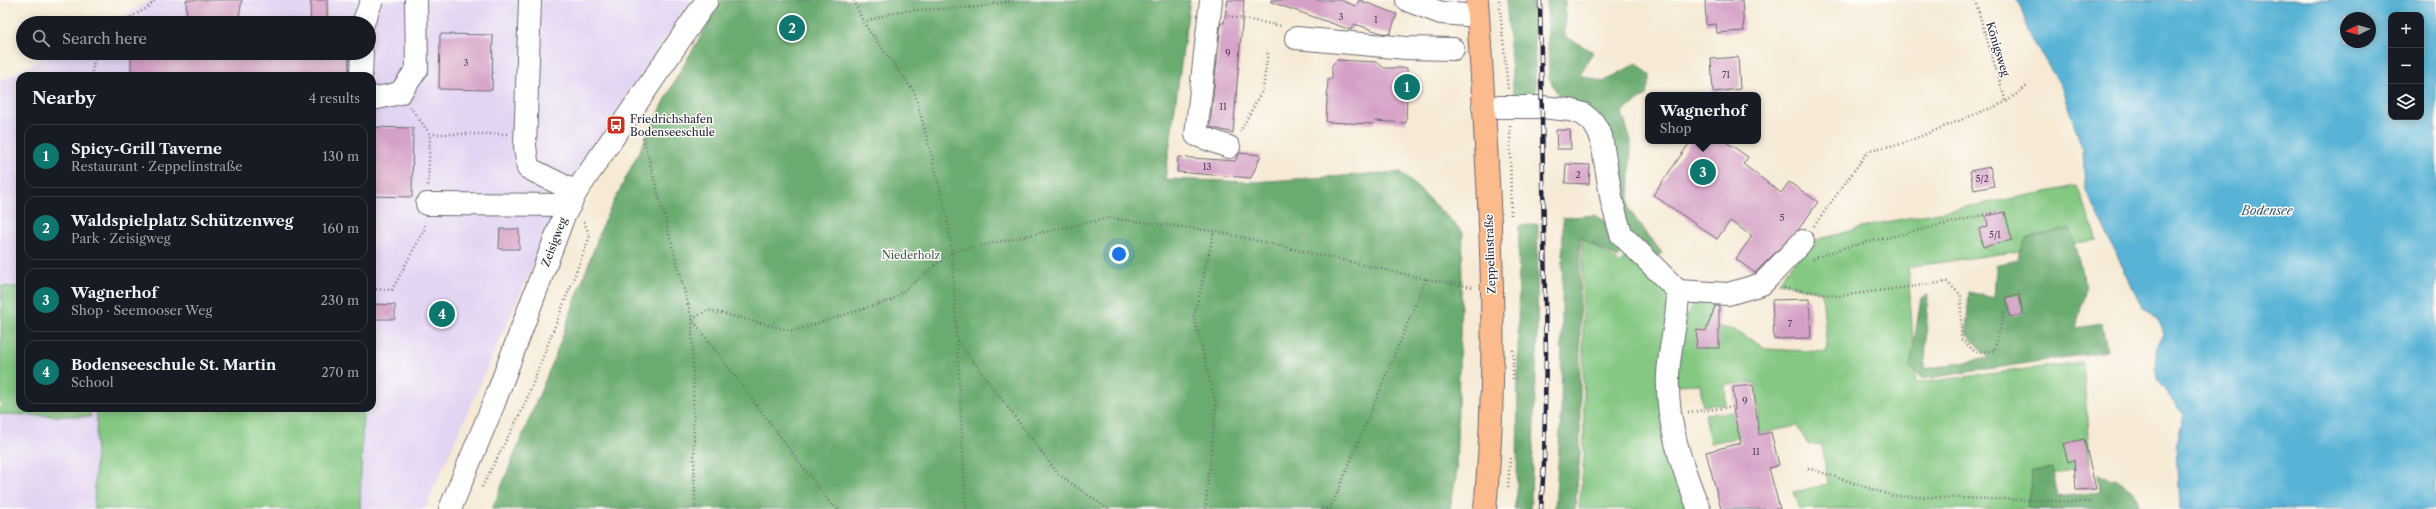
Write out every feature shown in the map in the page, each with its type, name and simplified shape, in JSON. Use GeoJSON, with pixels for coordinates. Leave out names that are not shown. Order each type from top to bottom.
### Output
{"type":"FeatureCollection","features":[{"type":"Feature","properties":{"kind":"main road","name":"Zeppelinstraße"},"geometry":{"type":"LineString","coordinates":[[1477,8],[1492,288],[1490,438],[1485,509]]}},
{"type":"Feature","properties":{"kind":"street"},"geometry":{"type":"LineString","coordinates":[[366,16],[372,0]]}},
{"type":"Feature","properties":{"kind":"street"},"geometry":{"type":"LineString","coordinates":[[376,98],[400,94],[416,69],[416,0]]}},
{"type":"Feature","properties":{"kind":"street"},"geometry":{"type":"LineString","coordinates":[[530,0],[526,134],[528,168],[570,204]]}},
{"type":"Feature","properties":{"kind":"street","name":"Zeisigweg"},"geometry":{"type":"LineString","coordinates":[[450,509],[494,403],[570,204],[634,105],[707,0]]}},
{"type":"Feature","properties":{"kind":"street"},"geometry":{"type":"LineString","coordinates":[[1407,0],[1441,13],[1477,8]]}},
{"type":"Feature","properties":{"kind":"street"},"geometry":{"type":"LineString","coordinates":[[1210,6],[1196,136],[1229,146]]}},
{"type":"Feature","properties":{"kind":"street"},"geometry":{"type":"LineString","coordinates":[[1296,38],[1406,48],[1453,49]]}},
{"type":"Feature","properties":{"kind":"street"},"geometry":{"type":"LineString","coordinates":[[361,72],[362,60]]}},
{"type":"Feature","properties":{"kind":"street"},"geometry":{"type":"LineString","coordinates":[[1483,107],[1542,106],[1570,110],[1582,114],[1592,122],[1601,136],[1612,202],[1621,234],[1678,291],[1728,294],[1762,284],[1805,251]]}},
{"type":"Feature","properties":{"kind":"street"},"geometry":{"type":"LineString","coordinates":[[427,204],[570,204]]}},
{"type":"Feature","properties":{"kind":"street"},"geometry":{"type":"LineString","coordinates":[[1678,291],[1678,316],[1668,376],[1671,413],[1680,461],[1700,509]]}},
{"type":"Feature","properties":{"kind":"path"},"geometry":{"type":"LineString","coordinates":[[132,16],[146,8],[155,0]]}},
{"type":"Feature","properties":{"kind":"path"},"geometry":{"type":"LineString","coordinates":[[854,0],[863,22],[916,93],[946,211],[952,252],[966,509]]}},
{"type":"Feature","properties":{"kind":"path"},"geometry":{"type":"LineString","coordinates":[[863,22],[900,11],[978,6],[1017,0]]}},
{"type":"Feature","properties":{"kind":"path"},"geometry":{"type":"LineString","coordinates":[[1499,0],[1509,106]]}},
{"type":"Feature","properties":{"kind":"path","name":"Königsweg"},"geometry":{"type":"LineString","coordinates":[[1975,0],[2006,102]]}},
{"type":"Feature","properties":{"kind":"path"},"geometry":{"type":"LineString","coordinates":[[1210,6],[1281,25],[1296,38]]}},
{"type":"Feature","properties":{"kind":"path"},"geometry":{"type":"LineString","coordinates":[[1229,146],[1243,128],[1263,89],[1268,50]]}},
{"type":"Feature","properties":{"kind":"path"},"geometry":{"type":"LineString","coordinates":[[92,72],[94,60]]}},
{"type":"Feature","properties":{"kind":"path"},"geometry":{"type":"LineString","coordinates":[[1805,251],[1869,150],[1901,144],[2006,102],[2027,86]]}},
{"type":"Feature","properties":{"kind":"path"},"geometry":{"type":"LineString","coordinates":[[634,105],[692,319],[695,509]]}},
{"type":"Feature","properties":{"kind":"path"},"geometry":{"type":"LineString","coordinates":[[430,134],[526,134]]}},
{"type":"Feature","properties":{"kind":"path"},"geometry":{"type":"LineString","coordinates":[[481,488],[524,406],[590,236],[570,204]]}},
{"type":"Feature","properties":{"kind":"path"},"geometry":{"type":"LineString","coordinates":[[1805,251],[1843,248],[1996,212]]}},
{"type":"Feature","properties":{"kind":"path"},"geometry":{"type":"LineString","coordinates":[[692,319],[708,310],[794,331],[892,300],[952,252],[1109,218],[1214,231],[1426,279],[1492,288]]}},
{"type":"Feature","properties":{"kind":"path"},"geometry":{"type":"LineString","coordinates":[[1205,509],[1216,404],[1194,317],[1214,231]]}},
{"type":"Feature","properties":{"kind":"path"},"geometry":{"type":"LineString","coordinates":[[1322,509],[1331,508],[1426,279]]}},
{"type":"Feature","properties":{"kind":"path"},"geometry":{"type":"LineString","coordinates":[[1762,284],[1838,296],[1947,282],[1961,296],[1961,338],[1975,352],[1994,350],[2004,313]]}},
{"type":"Feature","properties":{"kind":"path"},"geometry":{"type":"LineString","coordinates":[[692,319],[830,503],[838,509]]}},
{"type":"Feature","properties":{"kind":"path"},"geometry":{"type":"LineString","coordinates":[[957,339],[1058,474],[1108,509]]}},
{"type":"Feature","properties":{"kind":"path"},"geometry":{"type":"LineString","coordinates":[[1671,413],[1735,408]]}},
{"type":"Feature","properties":{"kind":"path"},"geometry":{"type":"LineString","coordinates":[[1808,468],[1893,496],[2092,502]]}},
{"type":"Feature","properties":{"kind":"shaded area"},"geometry":{"type":"Polygon","coordinates":[[[151,0],[691,0],[625,97],[553,219],[425,509],[0,509],[0,82],[16,73],[16,412],[376,412],[376,72],[18,72],[40,60],[376,60],[376,16],[122,16],[151,0]]]}},
{"type":"Feature","properties":{"kind":"green space","name":"Niederholz"},"geometry":{"type":"Polygon","coordinates":[[[722,0],[1190,0],[1165,179],[1253,182],[1401,172],[1463,232],[1456,476],[1450,509],[492,509],[554,359],[604,221],[678,75],[722,0]]]}},
{"type":"Feature","properties":{"kind":"green space"},"geometry":{"type":"Polygon","coordinates":[[[1506,0],[1533,0],[1536,99],[1514,98],[1506,0]]]}},
{"type":"Feature","properties":{"kind":"green space"},"geometry":{"type":"Polygon","coordinates":[[[1547,0],[1565,0],[1565,36],[1593,52],[1580,75],[1603,82],[1637,63],[1650,75],[1647,92],[1645,92],[1645,96],[1622,112],[1631,141],[1629,210],[1662,253],[1656,260],[1629,237],[1606,131],[1561,100],[1549,78],[1547,0]]]}},
{"type":"Feature","properties":{"kind":"green space"},"geometry":{"type":"Polygon","coordinates":[[[2077,186],[2097,240],[1908,267],[1916,383],[2083,362],[2090,464],[2042,477],[2054,509],[1800,509],[1794,492],[1828,484],[1822,445],[1807,443],[1797,426],[1710,443],[1705,414],[1732,412],[1734,421],[1759,418],[1756,383],[1725,385],[1726,404],[1703,406],[1700,384],[1676,385],[1681,330],[1695,297],[1715,299],[1707,324],[1734,330],[1767,349],[1827,352],[1822,292],[1778,282],[1812,241],[1881,223],[2077,186]]]}},
{"type":"Feature","properties":{"kind":"green space"},"geometry":{"type":"Polygon","coordinates":[[[1594,215],[1612,224],[1625,246],[1618,259],[1580,237],[1580,455],[1575,509],[1555,509],[1561,416],[1563,218],[1594,215]]]}},
{"type":"Feature","properties":{"kind":"green space"},"geometry":{"type":"Polygon","coordinates":[[[1538,224],[1537,351],[1530,509],[1514,509],[1517,494],[1519,226],[1538,224]]]}},
{"type":"Feature","properties":{"kind":"green space"},"geometry":{"type":"Polygon","coordinates":[[[2070,228],[2086,288],[2076,328],[2102,324],[2107,351],[1922,379],[1910,367],[1921,298],[1928,295],[1925,369],[1989,358],[1966,334],[1969,292],[1994,298],[1996,265],[2016,260],[2026,239],[2070,228]]]}},
{"type":"Feature","properties":{"kind":"green space"},"geometry":{"type":"Polygon","coordinates":[[[1582,238],[1621,264],[1629,248],[1670,287],[1663,414],[1691,509],[1579,509],[1584,457],[1582,238]]]}},
{"type":"Feature","properties":{"kind":"green space"},"geometry":{"type":"Polygon","coordinates":[[[2,286],[16,287],[16,412],[91,412],[90,417],[0,414],[2,286]]]}},
{"type":"Feature","properties":{"kind":"green space"},"geometry":{"type":"Polygon","coordinates":[[[97,412],[363,412],[360,509],[94,509],[97,412]]]}},
{"type":"Feature","properties":{"kind":"green space"},"geometry":{"type":"Polygon","coordinates":[[[2052,468],[2058,497],[2100,492],[2098,475],[2117,480],[2135,493],[2140,509],[2032,509],[2027,506],[2033,471],[2052,468]]]}},
{"type":"Feature","properties":{"kind":"water","name":"Bodensee"},"geometry":{"type":"Polygon","coordinates":[[[2017,0],[2436,0],[2436,509],[2179,509],[2176,447],[2184,415],[2157,380],[2156,348],[2164,334],[2157,319],[2142,307],[2085,188],[2083,150],[2061,86],[2028,33],[2024,16],[2017,0]]]}},
{"type":"Feature","properties":{"kind":"building"},"geometry":{"type":"Polygon","coordinates":[[[186,0],[242,0],[239,16],[187,16],[186,0]]]}},
{"type":"Feature","properties":{"kind":"building"},"geometry":{"type":"Polygon","coordinates":[[[311,0],[327,0],[327,16],[310,16],[311,0]]]}},
{"type":"Feature","properties":{"kind":"building"},"geometry":{"type":"Polygon","coordinates":[[[1228,0],[1244,0],[1233,133],[1210,127],[1221,23],[1224,23],[1228,0]]]}},
{"type":"Feature","properties":{"kind":"building"},"geometry":{"type":"Polygon","coordinates":[[[1271,0],[1340,0],[1356,6],[1359,0],[1397,14],[1390,34],[1381,33],[1355,24],[1351,30],[1271,2],[1271,0]]]}},
{"type":"Feature","properties":{"kind":"building"},"geometry":{"type":"Polygon","coordinates":[[[1705,0],[1742,0],[1744,31],[1717,33],[1716,24],[1706,25],[1705,0]]]}},
{"type":"Feature","properties":{"kind":"building"},"geometry":{"type":"Polygon","coordinates":[[[440,34],[493,35],[492,90],[439,89],[440,34]]]}},
{"type":"Feature","properties":{"kind":"building"},"geometry":{"type":"Polygon","coordinates":[[[1738,57],[1740,89],[1713,92],[1711,59],[1738,57]]]}},
{"type":"Feature","properties":{"kind":"building"},"geometry":{"type":"Polygon","coordinates":[[[131,60],[349,60],[349,72],[131,72],[131,60]]]}},
{"type":"Feature","properties":{"kind":"building"},"geometry":{"type":"Polygon","coordinates":[[[1337,60],[1377,62],[1384,68],[1407,68],[1407,78],[1410,78],[1409,93],[1407,93],[1406,123],[1375,121],[1374,124],[1326,122],[1328,79],[1332,79],[1332,65],[1337,60]]]}},
{"type":"Feature","properties":{"kind":"building"},"geometry":{"type":"Polygon","coordinates":[[[376,127],[413,128],[412,197],[376,196],[376,127]]]}},
{"type":"Feature","properties":{"kind":"building"},"geometry":{"type":"Polygon","coordinates":[[[1556,130],[1570,130],[1571,149],[1557,149],[1556,130]]]}},
{"type":"Feature","properties":{"kind":"building"},"geometry":{"type":"Polygon","coordinates":[[[1689,144],[1729,144],[1748,157],[1743,164],[1781,193],[1789,182],[1818,202],[1798,230],[1755,273],[1736,259],[1752,236],[1730,221],[1717,239],[1653,195],[1689,144]]]}},
{"type":"Feature","properties":{"kind":"building"},"geometry":{"type":"Polygon","coordinates":[[[1240,153],[1261,155],[1251,178],[1177,172],[1178,157],[1235,161],[1240,153]]]}},
{"type":"Feature","properties":{"kind":"building"},"geometry":{"type":"Polygon","coordinates":[[[1566,164],[1590,165],[1589,184],[1565,183],[1566,164]]]}},
{"type":"Feature","properties":{"kind":"building"},"geometry":{"type":"Polygon","coordinates":[[[1990,167],[1994,186],[1974,190],[1970,171],[1990,167]]]}},
{"type":"Feature","properties":{"kind":"building"},"geometry":{"type":"Polygon","coordinates":[[[2005,212],[2012,240],[1983,247],[1979,229],[1988,226],[1986,216],[2005,212]]]}},
{"type":"Feature","properties":{"kind":"building"},"geometry":{"type":"Polygon","coordinates":[[[500,229],[519,229],[519,249],[499,249],[500,229]]]}},
{"type":"Feature","properties":{"kind":"building"},"geometry":{"type":"Polygon","coordinates":[[[2019,295],[2023,314],[2010,317],[2006,297],[2019,295]]]}},
{"type":"Feature","properties":{"kind":"building"},"geometry":{"type":"Polygon","coordinates":[[[1809,299],[1811,338],[1774,339],[1772,300],[1809,299]]]}},
{"type":"Feature","properties":{"kind":"building"},"geometry":{"type":"Polygon","coordinates":[[[376,304],[395,305],[395,319],[376,319],[376,304]]]}},
{"type":"Feature","properties":{"kind":"building"},"geometry":{"type":"Polygon","coordinates":[[[1715,306],[1719,306],[1719,348],[1696,348],[1697,330],[1706,331],[1715,306]]]}},
{"type":"Feature","properties":{"kind":"building"},"geometry":{"type":"Polygon","coordinates":[[[1753,385],[1759,435],[1771,432],[1779,465],[1769,468],[1780,509],[1721,509],[1706,452],[1741,443],[1733,410],[1735,410],[1733,387],[1753,385]]]}},
{"type":"Feature","properties":{"kind":"building"},"geometry":{"type":"Polygon","coordinates":[[[2084,439],[2096,489],[2076,490],[2074,460],[2068,462],[2063,444],[2084,439]]]}},
{"type":"Feature","properties":{"kind":"railway"},"geometry":{"type":"LineString","coordinates":[[1540,0],[1546,354],[1544,463],[1541,509]]}},
{"type":"Feature","properties":{"kind":"place","name":"Waldspielplatz Schützenweg"},"geometry":{"type":"Point","coordinates":[792,28]}},
{"type":"Feature","properties":{"kind":"place","name":"Spicy-Grill Taverne"},"geometry":{"type":"Point","coordinates":[1407,87]}},
{"type":"Feature","properties":{"kind":"place","name":"Friedrichshafen Bodenseeschule"},"geometry":{"type":"Point","coordinates":[616,125]}},
{"type":"Feature","properties":{"kind":"place","name":"Wagnerhof"},"geometry":{"type":"Point","coordinates":[1703,172]}},
{"type":"Feature","properties":{"kind":"place","name":"Bodenseeschule St. Martin"},"geometry":{"type":"Point","coordinates":[442,314]}}]}
